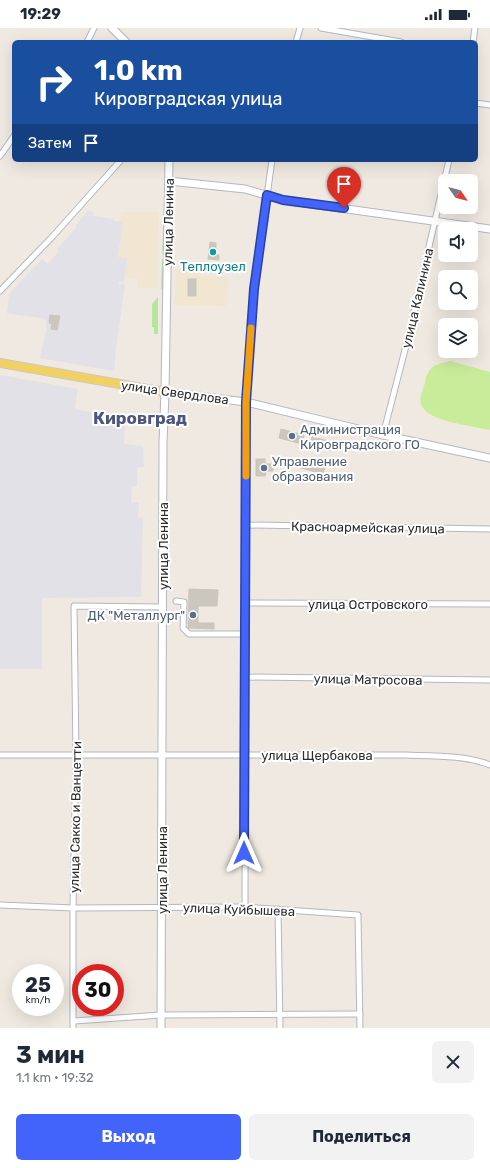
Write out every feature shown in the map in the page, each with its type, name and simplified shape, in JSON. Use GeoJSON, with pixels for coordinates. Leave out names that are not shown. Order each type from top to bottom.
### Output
{"type":"FeatureCollection","features":[{"type":"Feature","properties":{"kind":"main road"},"geometry":{"type":"LineString","coordinates":[[112,28],[124,40]]}},
{"type":"Feature","properties":{"kind":"main road","name":"улица Ленина"},"geometry":{"type":"LineString","coordinates":[[161,1028],[163,443],[169,162]]}},
{"type":"Feature","properties":{"kind":"main road"},"geometry":{"type":"LineString","coordinates":[[169,181],[245,189],[283,200],[490,228]]}},
{"type":"Feature","properties":{"kind":"main road","name":"улица Свердлова"},"geometry":{"type":"LineString","coordinates":[[0,363],[165,392],[246,402],[382,435],[490,458]]}},
{"type":"Feature","properties":{"kind":"street"},"geometry":{"type":"LineString","coordinates":[[88,40],[94,28]]}},
{"type":"Feature","properties":{"kind":"street"},"geometry":{"type":"LineString","coordinates":[[297,40],[300,28]]}},
{"type":"Feature","properties":{"kind":"street"},"geometry":{"type":"LineString","coordinates":[[321,28],[390,40]]}},
{"type":"Feature","properties":{"kind":"street"},"geometry":{"type":"LineString","coordinates":[[473,40],[475,28]]}},
{"type":"Feature","properties":{"kind":"street"},"geometry":{"type":"LineString","coordinates":[[478,103],[490,105]]}},
{"type":"Feature","properties":{"kind":"street"},"geometry":{"type":"LineString","coordinates":[[0,156],[12,139]]}},
{"type":"Feature","properties":{"kind":"street"},"geometry":{"type":"LineString","coordinates":[[0,291],[53,236],[119,162]]}},
{"type":"Feature","properties":{"kind":"street"},"geometry":{"type":"LineString","coordinates":[[245,907],[244,755],[247,525],[246,402],[254,289],[272,162]]}},
{"type":"Feature","properties":{"kind":"street","name":"улица Калинина"},"geometry":{"type":"LineString","coordinates":[[382,435],[407,342],[449,162]]}},
{"type":"Feature","properties":{"kind":"street","name":"Красноармейская улица"},"geometry":{"type":"LineString","coordinates":[[247,525],[490,529]]}},
{"type":"Feature","properties":{"kind":"street"},"geometry":{"type":"LineString","coordinates":[[176,601],[184,602],[183,628],[189,634],[246,634]]}},
{"type":"Feature","properties":{"kind":"street","name":"улица Островского"},"geometry":{"type":"LineString","coordinates":[[246,603],[490,604]]}},
{"type":"Feature","properties":{"kind":"street","name":"улица Сакко и Ванцетти"},"geometry":{"type":"LineString","coordinates":[[74,1028],[73,908],[76,755],[74,606],[162,607]]}},
{"type":"Feature","properties":{"kind":"street","name":"улица Матросова"},"geometry":{"type":"LineString","coordinates":[[245,677],[490,680]]}},
{"type":"Feature","properties":{"kind":"street","name":"улица Щербакова"},"geometry":{"type":"LineString","coordinates":[[0,755],[405,755],[454,758],[481,762],[490,765]]}},
{"type":"Feature","properties":{"kind":"street","name":"улица Куйбышева"},"geometry":{"type":"LineString","coordinates":[[0,905],[73,908],[245,907],[358,915],[360,1014]]}},
{"type":"Feature","properties":{"kind":"street"},"geometry":{"type":"LineString","coordinates":[[278,910],[280,1028]]}},
{"type":"Feature","properties":{"kind":"street"},"geometry":{"type":"LineString","coordinates":[[74,1021],[161,1015],[360,1014],[360,1028]]}},
{"type":"Feature","properties":{"kind":"shaded area"},"geometry":{"type":"Polygon","coordinates":[[[88,211],[93,212],[93,216],[123,222],[118,257],[128,258],[124,282],[119,282],[119,284],[125,285],[114,371],[40,358],[47,327],[46,319],[7,313],[8,295],[42,259],[48,264],[59,251],[57,249],[76,228],[76,225],[88,211]]]}},
{"type":"Feature","properties":{"kind":"shaded area"},"geometry":{"type":"Polygon","coordinates":[[[121,212],[159,212],[157,289],[137,287],[138,279],[125,278],[128,259],[118,257],[123,223],[120,222],[121,212]]]}},
{"type":"Feature","properties":{"kind":"shaded area"},"geometry":{"type":"Polygon","coordinates":[[[176,271],[201,271],[201,276],[229,277],[226,306],[175,305],[176,271]]]}},
{"type":"Feature","properties":{"kind":"shaded area"},"geometry":{"type":"Polygon","coordinates":[[[0,375],[78,389],[75,409],[98,413],[97,423],[125,426],[124,444],[143,446],[144,467],[137,468],[137,486],[132,486],[131,502],[139,502],[138,517],[143,518],[141,597],[42,598],[42,669],[0,669],[0,375]]]}},
{"type":"Feature","properties":{"kind":"green space"},"geometry":{"type":"Polygon","coordinates":[[[164,203],[164,246],[162,258],[164,203]]]}},
{"type":"Feature","properties":{"kind":"green space"},"geometry":{"type":"Polygon","coordinates":[[[162,259],[164,261],[164,287],[162,290],[161,289],[162,259]]]}},
{"type":"Feature","properties":{"kind":"green space"},"geometry":{"type":"Polygon","coordinates":[[[158,297],[158,334],[154,334],[154,327],[152,327],[152,304],[158,297]]]}},
{"type":"Feature","properties":{"kind":"green space"},"geometry":{"type":"Polygon","coordinates":[[[450,361],[490,372],[490,430],[462,425],[441,419],[425,410],[421,404],[420,399],[426,377],[430,370],[436,365],[450,361]]]}},
{"type":"Feature","properties":{"kind":"building","name":"Теплоузел"},"geometry":{"type":"Polygon","coordinates":[[[210,242],[216,243],[216,255],[219,255],[219,260],[208,259],[210,242]]]}},
{"type":"Feature","properties":{"kind":"building"},"geometry":{"type":"Polygon","coordinates":[[[188,279],[196,279],[196,296],[188,296],[188,279]]]}},
{"type":"Feature","properties":{"kind":"building"},"geometry":{"type":"Polygon","coordinates":[[[50,315],[60,316],[57,330],[51,329],[52,324],[49,323],[50,315]]]}},
{"type":"Feature","properties":{"kind":"building","name":"Администрация Кировградского ГО"},"geometry":{"type":"Polygon","coordinates":[[[281,429],[304,435],[302,444],[279,438],[281,429]]]}},
{"type":"Feature","properties":{"kind":"building"},"geometry":{"type":"Polygon","coordinates":[[[312,437],[333,442],[331,451],[310,446],[312,437]]]}},
{"type":"Feature","properties":{"kind":"building","name":"Управление образования"},"geometry":{"type":"Polygon","coordinates":[[[256,459],[265,459],[265,464],[273,464],[273,471],[266,471],[265,476],[256,476],[256,459]]]}},
{"type":"Feature","properties":{"kind":"building"},"geometry":{"type":"Polygon","coordinates":[[[299,460],[325,467],[323,474],[297,467],[299,460]]]}},
{"type":"Feature","properties":{"kind":"building","name":"ДК \"Металлург\""},"geometry":{"type":"Polygon","coordinates":[[[189,589],[218,590],[217,606],[198,606],[198,623],[214,623],[214,629],[188,628],[189,589]]]}},
{"type":"Feature","properties":{"kind":"slow traffic"},"geometry":{"type":"LineString","coordinates":[[246,476],[246,402],[251,328]]}},
{"type":"Feature","properties":{"kind":"place","name":"Теплоузел"},"geometry":{"type":"Point","coordinates":[213,252]}},
{"type":"Feature","properties":{"kind":"place","name":"Администрация Кировградского ГО"},"geometry":{"type":"Point","coordinates":[292,436]}},
{"type":"Feature","properties":{"kind":"place","name":"Управление образования"},"geometry":{"type":"Point","coordinates":[264,468]}},
{"type":"Feature","properties":{"kind":"place","name":"ДК \"Металлург\""},"geometry":{"type":"Point","coordinates":[193,615]}},
{"type":"Feature","properties":{"kind":"district","name":"Кировград"},"geometry":{"type":"Point","coordinates":[140,418]}},
{"type":"Feature","properties":{"kind":"route"},"geometry":{"type":"LineString","coordinates":[[244,853],[247,525],[246,402],[254,289],[267,195],[283,200],[344,208]]}}]}
